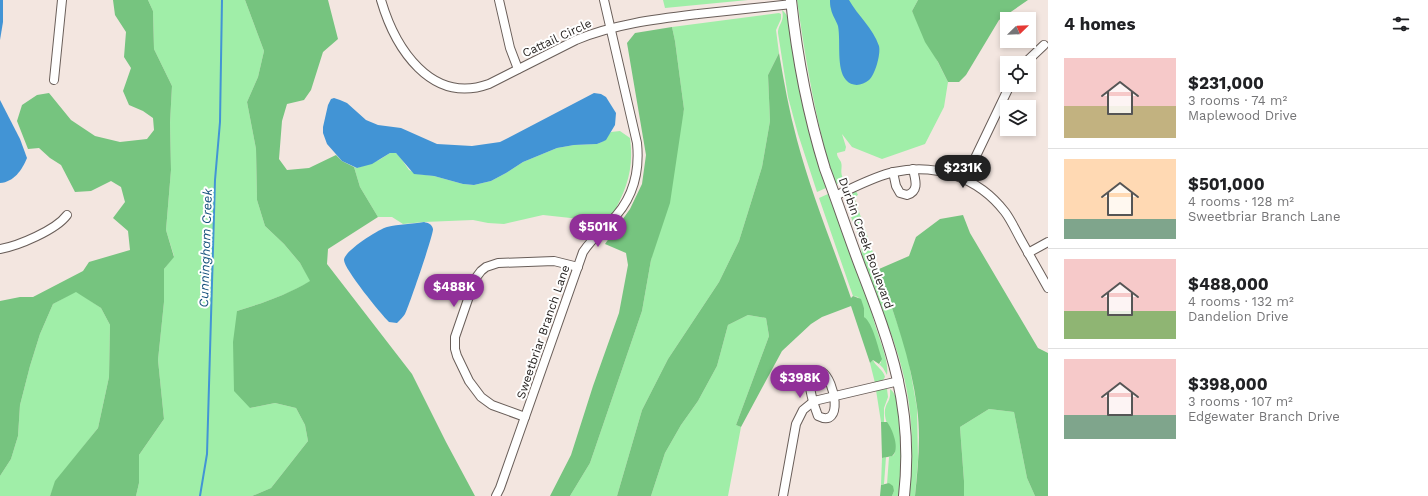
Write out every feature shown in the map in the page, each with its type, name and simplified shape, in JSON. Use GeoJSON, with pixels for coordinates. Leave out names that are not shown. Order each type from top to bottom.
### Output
{"type":"FeatureCollection","features":[{"type":"Feature","properties":{"kind":"street"},"geometry":{"type":"LineString","coordinates":[[54,80],[62,0]]}},
{"type":"Feature","properties":{"kind":"street","name":"Cattail Circle"},"geometry":{"type":"LineString","coordinates":[[381,0],[390,25],[406,53],[424,74],[441,84],[456,89],[473,88],[489,84],[589,34],[611,28],[655,19],[792,2]]}},
{"type":"Feature","properties":{"kind":"street"},"geometry":{"type":"LineString","coordinates":[[499,0],[510,48],[518,69]]}},
{"type":"Feature","properties":{"kind":"street","name":"Sweetbriar Branch Lane"},"geometry":{"type":"LineString","coordinates":[[496,496],[583,252],[588,244],[620,212],[633,188],[638,168],[637,143],[604,0]]}},
{"type":"Feature","properties":{"kind":"street","name":"Durbin Creek Boulevard"},"geometry":{"type":"LineString","coordinates":[[792,2],[802,73],[811,120],[823,163],[890,348],[899,382],[905,418],[907,444],[904,496]]}},
{"type":"Feature","properties":{"kind":"street"},"geometry":{"type":"LineString","coordinates":[[1032,56],[1044,45]]}},
{"type":"Feature","properties":{"kind":"street"},"geometry":{"type":"LineString","coordinates":[[965,179],[1007,92]]}},
{"type":"Feature","properties":{"kind":"street"},"geometry":{"type":"LineString","coordinates":[[835,196],[893,172],[913,169],[936,170],[950,173],[965,179],[985,192],[1005,212],[1048,288]]}},
{"type":"Feature","properties":{"kind":"street"},"geometry":{"type":"LineString","coordinates":[[893,172],[896,186],[900,193],[908,195],[914,192],[916,187],[913,169]]}},
{"type":"Feature","properties":{"kind":"street"},"geometry":{"type":"LineString","coordinates":[[0,249],[21,243],[50,230],[58,225],[67,215]]}},
{"type":"Feature","properties":{"kind":"street"},"geometry":{"type":"LineString","coordinates":[[1028,253],[1048,242]]}},
{"type":"Feature","properties":{"kind":"street"},"geometry":{"type":"LineString","coordinates":[[525,418],[492,405],[474,390],[455,349],[455,337],[457,330],[475,279],[486,267],[498,263],[554,261],[578,267]]}},
{"type":"Feature","properties":{"kind":"street"},"geometry":{"type":"LineString","coordinates":[[822,372],[827,375],[833,395],[835,408],[829,418],[823,419],[818,416],[810,387],[810,379],[815,374],[822,372]]}},
{"type":"Feature","properties":{"kind":"street"},"geometry":{"type":"LineString","coordinates":[[783,496],[796,424],[803,410],[814,401],[833,395],[899,382]]}},
{"type":"Feature","properties":{"kind":"green space"},"geometry":{"type":"Polygon","coordinates":[[[113,0],[148,0],[153,11],[154,49],[172,86],[170,123],[171,170],[166,230],[174,257],[164,269],[164,302],[158,360],[164,419],[139,455],[139,483],[136,496],[50,496],[55,481],[98,428],[109,377],[110,325],[101,308],[76,292],[53,304],[40,334],[30,366],[20,405],[18,436],[11,459],[0,476],[0,301],[20,297],[33,297],[83,271],[89,262],[130,250],[128,231],[113,218],[125,202],[121,187],[111,181],[91,191],[75,192],[61,165],[39,148],[28,149],[17,121],[22,105],[37,95],[49,93],[71,120],[95,136],[120,142],[147,139],[154,130],[153,118],[143,111],[129,105],[123,91],[131,68],[124,57],[126,32],[115,15],[113,0]]]}},
{"type":"Feature","properties":{"kind":"green space"},"geometry":{"type":"Polygon","coordinates":[[[148,0],[245,0],[264,51],[258,77],[247,102],[256,149],[257,200],[265,226],[284,244],[300,263],[311,281],[275,298],[237,311],[250,408],[275,403],[296,408],[305,425],[308,441],[271,488],[252,496],[136,496],[139,483],[139,455],[164,419],[158,360],[164,302],[164,269],[174,256],[166,230],[171,170],[170,123],[172,86],[154,49],[153,11],[148,0]]]}},
{"type":"Feature","properties":{"kind":"green space"},"geometry":{"type":"Polygon","coordinates":[[[245,0],[328,0],[338,39],[323,52],[311,90],[304,100],[287,104],[282,121],[279,159],[287,170],[309,168],[336,155],[342,161],[354,167],[360,187],[378,217],[328,249],[327,264],[412,374],[475,496],[252,496],[271,488],[308,441],[305,425],[296,408],[275,403],[250,408],[234,391],[233,342],[237,311],[275,298],[310,281],[300,263],[284,244],[265,226],[257,200],[256,149],[247,102],[258,77],[264,51],[245,0]]]}},
{"type":"Feature","properties":{"kind":"green space"},"geometry":{"type":"Polygon","coordinates":[[[663,0],[748,0],[665,8],[663,0]]]}},
{"type":"Feature","properties":{"kind":"green space"},"geometry":{"type":"Polygon","coordinates":[[[797,0],[918,0],[912,11],[948,82],[944,107],[925,144],[882,159],[852,147],[842,134],[846,147],[845,151],[837,153],[842,166],[844,181],[837,184],[829,165],[816,110],[805,55],[797,0]]]}},
{"type":"Feature","properties":{"kind":"green space"},"geometry":{"type":"Polygon","coordinates":[[[918,0],[1028,0],[1011,12],[1000,12],[1000,19],[966,75],[959,82],[948,82],[938,62],[925,42],[912,11],[918,0]]]}},
{"type":"Feature","properties":{"kind":"green space"},"geometry":{"type":"Polygon","coordinates":[[[782,10],[788,17],[802,101],[810,136],[826,188],[817,192],[798,134],[788,97],[778,33],[783,17],[782,10]]]}},
{"type":"Feature","properties":{"kind":"green space"},"geometry":{"type":"Polygon","coordinates":[[[779,13],[781,14],[781,19],[776,30],[779,53],[768,75],[770,121],[762,167],[739,241],[719,282],[668,359],[642,410],[617,496],[570,496],[590,463],[642,311],[651,260],[684,109],[672,27],[779,13]]]}},
{"type":"Feature","properties":{"kind":"green space"},"geometry":{"type":"Polygon","coordinates":[[[672,27],[684,109],[670,203],[651,260],[642,311],[590,463],[570,496],[550,496],[571,455],[593,386],[619,313],[628,265],[626,253],[605,244],[630,209],[642,184],[646,155],[627,43],[635,33],[672,27]]]}},
{"type":"Feature","properties":{"kind":"green space"},"geometry":{"type":"Polygon","coordinates":[[[779,53],[797,140],[822,219],[851,298],[853,296],[861,299],[864,308],[864,317],[873,330],[882,359],[879,364],[873,360],[870,363],[851,306],[822,317],[811,324],[782,351],[741,427],[736,425],[769,336],[766,318],[748,315],[728,325],[717,366],[698,401],[681,425],[665,453],[651,496],[617,496],[642,410],[668,359],[719,282],[739,241],[762,167],[770,121],[768,75],[779,53]]]}},
{"type":"Feature","properties":{"kind":"green space"},"geometry":{"type":"Polygon","coordinates":[[[620,131],[630,138],[631,160],[628,178],[622,196],[612,216],[595,219],[543,215],[504,224],[473,220],[403,224],[392,217],[378,217],[360,187],[354,167],[357,168],[379,160],[390,153],[396,153],[409,170],[418,174],[474,185],[491,181],[523,162],[557,148],[574,145],[597,144],[602,142],[611,132],[620,131]]]}},
{"type":"Feature","properties":{"kind":"green space"},"geometry":{"type":"Polygon","coordinates":[[[856,191],[858,195],[854,197],[907,352],[917,408],[918,460],[915,496],[909,496],[912,464],[912,432],[906,384],[889,327],[867,273],[862,257],[861,243],[849,209],[848,198],[856,191]]]}},
{"type":"Feature","properties":{"kind":"green space"},"geometry":{"type":"Polygon","coordinates":[[[828,194],[871,307],[872,315],[884,351],[887,375],[879,364],[881,363],[864,317],[864,308],[858,297],[853,296],[819,198],[828,194]]]}},
{"type":"Feature","properties":{"kind":"green space"},"geometry":{"type":"Polygon","coordinates":[[[963,215],[970,233],[1038,348],[1048,353],[1048,496],[1035,496],[1027,478],[1014,412],[989,409],[960,427],[964,496],[915,496],[919,440],[917,407],[911,372],[879,269],[909,256],[916,237],[940,219],[963,215]]]}},
{"type":"Feature","properties":{"kind":"green space"},"geometry":{"type":"Polygon","coordinates":[[[76,291],[101,308],[110,325],[109,377],[98,428],[56,481],[50,496],[0,496],[0,476],[11,459],[18,436],[20,405],[40,334],[53,304],[76,291]]]}},
{"type":"Feature","properties":{"kind":"green space"},"geometry":{"type":"Polygon","coordinates":[[[748,315],[766,318],[769,336],[736,425],[741,427],[728,496],[651,496],[665,453],[681,425],[698,401],[717,366],[728,325],[748,315]]]}},
{"type":"Feature","properties":{"kind":"green space"},"geometry":{"type":"Polygon","coordinates":[[[873,360],[883,372],[885,377],[883,380],[875,383],[870,363],[873,360]]]}},
{"type":"Feature","properties":{"kind":"green space"},"geometry":{"type":"Polygon","coordinates":[[[887,389],[888,397],[884,408],[884,422],[881,422],[876,390],[887,389]]]}},
{"type":"Feature","properties":{"kind":"green space"},"geometry":{"type":"Polygon","coordinates":[[[890,389],[895,396],[899,408],[901,422],[902,456],[899,496],[892,496],[894,491],[889,483],[887,484],[889,457],[894,455],[895,449],[895,443],[885,416],[885,410],[890,396],[890,389]]]}},
{"type":"Feature","properties":{"kind":"green space"},"geometry":{"type":"Polygon","coordinates":[[[989,409],[1014,412],[1027,478],[1035,496],[964,496],[960,427],[989,409]]]}},
{"type":"Feature","properties":{"kind":"green space"},"geometry":{"type":"Polygon","coordinates":[[[881,422],[887,422],[896,444],[895,453],[892,456],[882,458],[881,422]]]}},
{"type":"Feature","properties":{"kind":"green space"},"geometry":{"type":"Polygon","coordinates":[[[886,457],[884,484],[881,485],[882,458],[886,457]]]}},
{"type":"Feature","properties":{"kind":"green space"},"geometry":{"type":"Polygon","coordinates":[[[889,483],[893,486],[894,491],[892,496],[880,496],[881,485],[889,483]]]}},
{"type":"Feature","properties":{"kind":"water"},"geometry":{"type":"Polygon","coordinates":[[[0,0],[3,0],[3,22],[0,40],[0,0]]]}},
{"type":"Feature","properties":{"kind":"water"},"geometry":{"type":"Polygon","coordinates":[[[830,0],[849,0],[873,33],[879,46],[879,54],[875,69],[869,80],[863,84],[851,84],[843,75],[840,62],[838,26],[830,6],[830,0]]]}},
{"type":"Feature","properties":{"kind":"water"},"geometry":{"type":"Polygon","coordinates":[[[594,93],[601,94],[606,97],[616,113],[615,125],[606,140],[597,144],[574,145],[557,148],[523,162],[491,181],[474,185],[463,184],[434,176],[414,174],[396,153],[390,153],[372,164],[357,168],[342,161],[327,144],[323,133],[328,105],[331,99],[334,98],[347,103],[366,120],[378,125],[401,128],[437,144],[472,146],[500,142],[594,93]]]}},
{"type":"Feature","properties":{"kind":"water"},"geometry":{"type":"Polygon","coordinates":[[[0,100],[20,139],[27,158],[17,175],[5,182],[0,183],[0,100]]]}},
{"type":"Feature","properties":{"kind":"water"},"geometry":{"type":"Polygon","coordinates":[[[424,222],[431,225],[433,229],[416,285],[404,315],[397,323],[389,322],[356,281],[344,260],[355,246],[387,227],[424,222]]]}},
{"type":"Feature","properties":{"kind":"waterway","name":"Cunningham Creek"},"geometry":{"type":"LineString","coordinates":[[200,496],[207,454],[215,180],[220,122],[222,0]]}}]}
